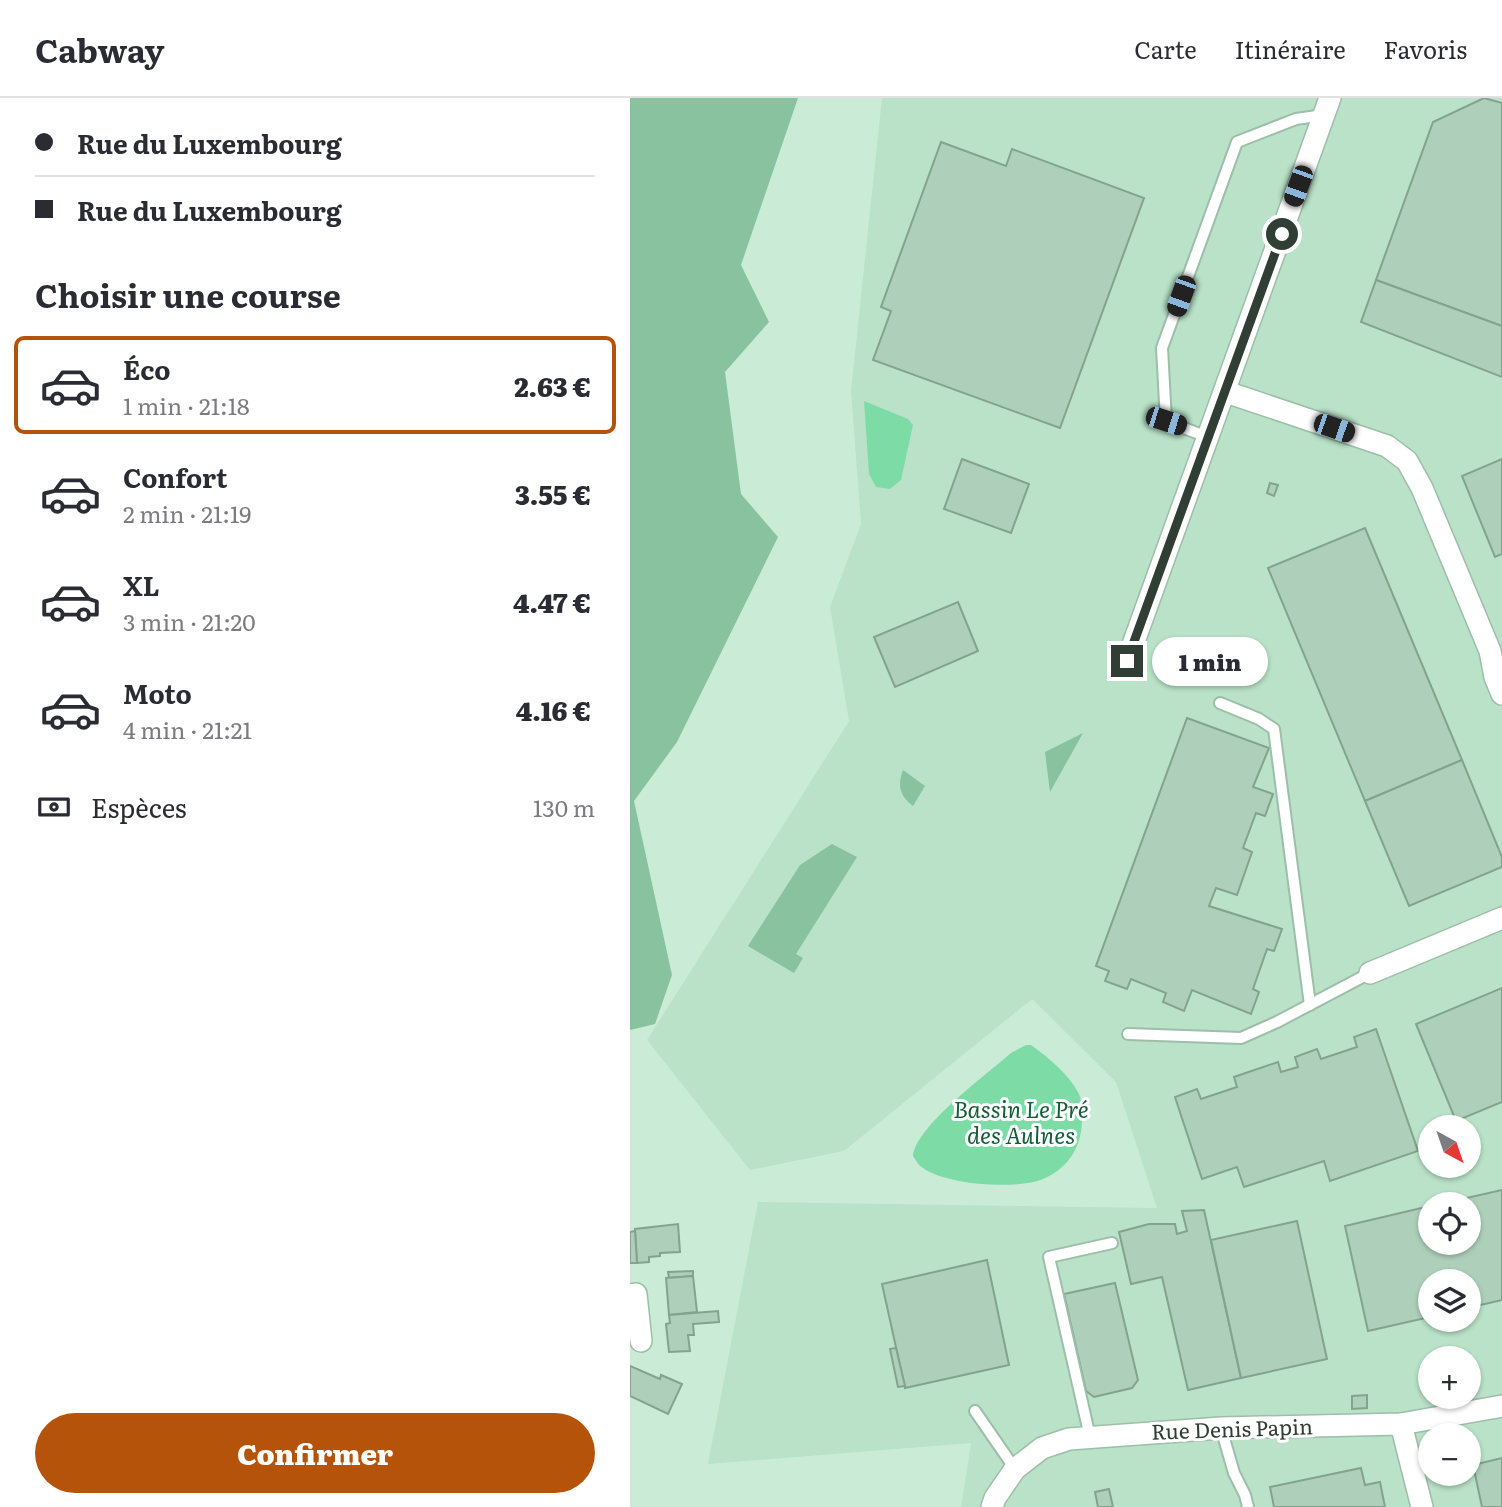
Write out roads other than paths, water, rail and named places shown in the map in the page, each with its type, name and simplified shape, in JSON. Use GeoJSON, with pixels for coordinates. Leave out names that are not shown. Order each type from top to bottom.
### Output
{"type":"FeatureCollection","features":[{"type":"Feature","properties":{"kind":"street"},"geometry":{"type":"LineString","coordinates":[[1127,661],[1327,106]]}},
{"type":"Feature","properties":{"kind":"street"},"geometry":{"type":"LineString","coordinates":[[1226,391],[1387,446],[1408,461],[1496,649],[1495,677],[1502,694]]}},
{"type":"Feature","properties":{"kind":"street"},"geometry":{"type":"LineString","coordinates":[[1370,973],[1502,918]]}},
{"type":"Feature","properties":{"kind":"street"},"geometry":{"type":"LineString","coordinates":[[630,1295],[636,1294],[641,1341]]}},
{"type":"Feature","properties":{"kind":"street","name":"Rue Denis Papin"},"geometry":{"type":"LineString","coordinates":[[992,1507],[995,1497],[1015,1469],[1042,1448],[1069,1439],[1221,1429],[1401,1424],[1502,1406]]}},
{"type":"Feature","properties":{"kind":"street"},"geometry":{"type":"LineString","coordinates":[[1401,1424],[1422,1507]]}},
{"type":"Feature","properties":{"kind":"lane"},"geometry":{"type":"LineString","coordinates":[[1207,437],[1166,421],[1162,348],[1190,270],[1237,142],[1327,106]]}},
{"type":"Feature","properties":{"kind":"lane"},"geometry":{"type":"LineString","coordinates":[[1220,703],[1259,719],[1274,729],[1310,1005]]}},
{"type":"Feature","properties":{"kind":"lane"},"geometry":{"type":"LineString","coordinates":[[1128,1034],[1241,1038],[1370,973]]}},
{"type":"Feature","properties":{"kind":"lane"},"geometry":{"type":"LineString","coordinates":[[1090,1437],[1049,1257],[1112,1243]]}},
{"type":"Feature","properties":{"kind":"lane"},"geometry":{"type":"LineString","coordinates":[[975,1411],[1015,1469]]}},
{"type":"Feature","properties":{"kind":"lane"},"geometry":{"type":"LineString","coordinates":[[1221,1429],[1234,1473],[1248,1507]]}},
{"type":"Feature","properties":{"kind":"water"},"geometry":{"type":"Polygon","coordinates":[[[864,401],[908,419],[913,425],[901,480],[890,489],[876,487],[869,474],[864,401]]]}},
{"type":"Feature","properties":{"kind":"water","name":"Bassin Le Pré des Aulnes"},"geometry":{"type":"Polygon","coordinates":[[[1031,1045],[1058,1067],[1080,1097],[1082,1126],[1077,1145],[1068,1161],[1043,1179],[1000,1185],[964,1182],[934,1174],[921,1167],[913,1156],[926,1130],[970,1087],[1011,1053],[1031,1045]]]}}]}
